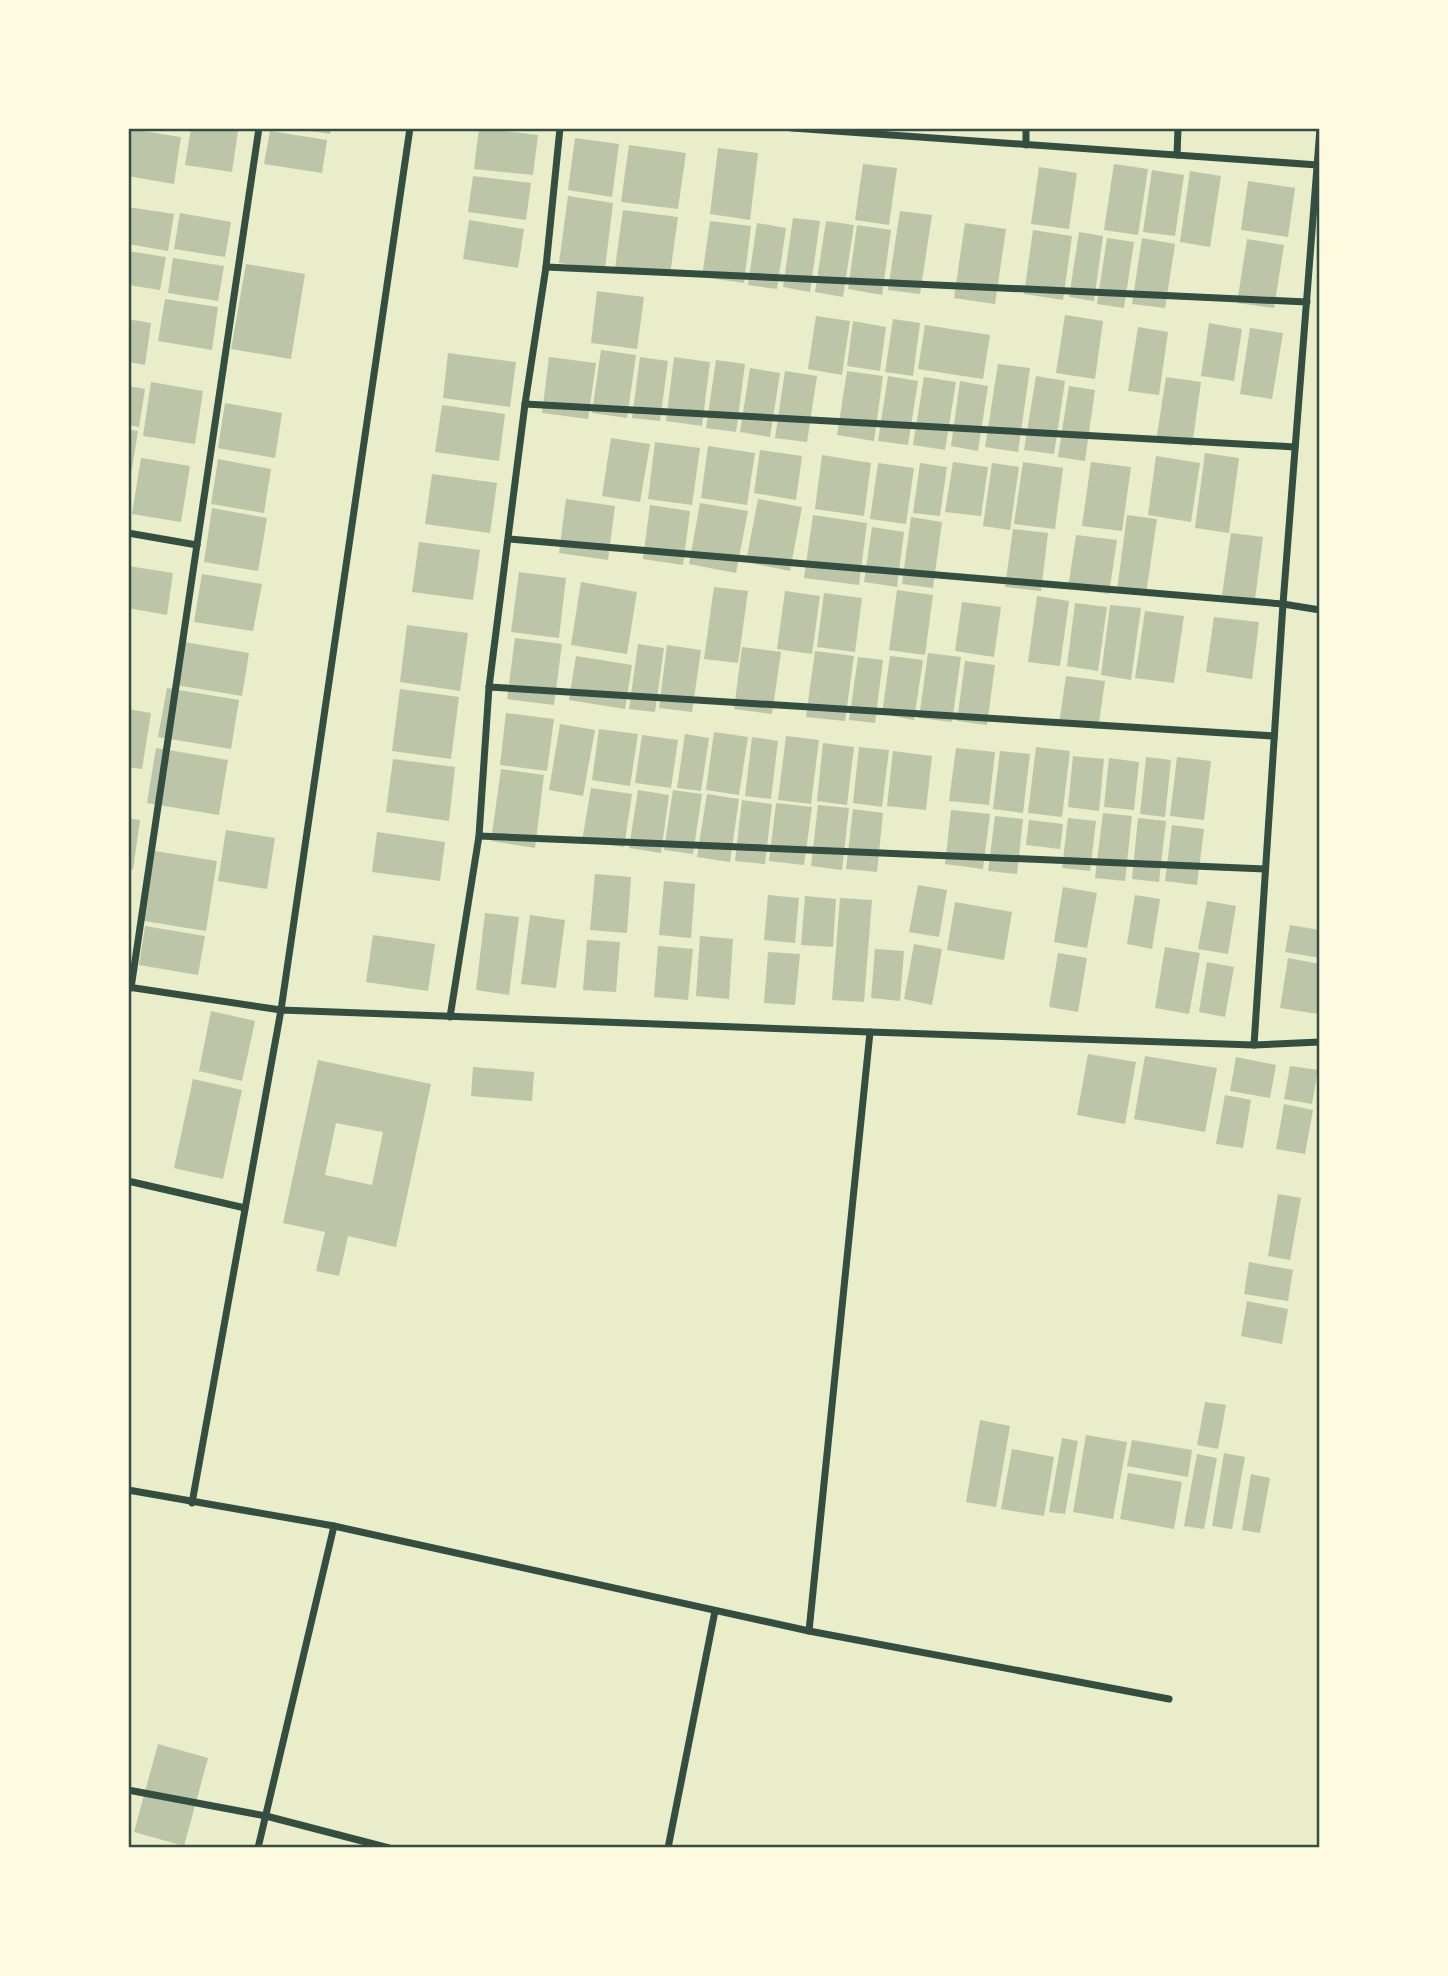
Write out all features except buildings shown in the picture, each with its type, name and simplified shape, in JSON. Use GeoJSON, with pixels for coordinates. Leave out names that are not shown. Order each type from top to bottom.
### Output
{"type":"FeatureCollection","features":[{"type":"Feature","properties":{"kind":"street"},"geometry":{"type":"LineString","coordinates":[[259,128],[129,987],[281,1010],[1254,1045],[1320,1042]]}},
{"type":"Feature","properties":{"kind":"street"},"geometry":{"type":"LineString","coordinates":[[192,1503],[281,1010],[410,128]]}},
{"type":"Feature","properties":{"kind":"street"},"geometry":{"type":"LineString","coordinates":[[450,1017],[479,836],[489,687],[525,404],[546,267],[560,128]]}},
{"type":"Feature","properties":{"kind":"street"},"geometry":{"type":"LineString","coordinates":[[792,128],[1318,165]]}},
{"type":"Feature","properties":{"kind":"street"},"geometry":{"type":"LineString","coordinates":[[1026,128],[1026,145]]}},
{"type":"Feature","properties":{"kind":"street"},"geometry":{"type":"LineString","coordinates":[[1177,155],[1178,128]]}},
{"type":"Feature","properties":{"kind":"street"},"geometry":{"type":"LineString","coordinates":[[1254,1045],[1283,604],[1320,128]]}},
{"type":"Feature","properties":{"kind":"street"},"geometry":{"type":"LineString","coordinates":[[546,267],[1307,302]]}},
{"type":"Feature","properties":{"kind":"street"},"geometry":{"type":"LineString","coordinates":[[525,404],[1295,447]]}},
{"type":"Feature","properties":{"kind":"street"},"geometry":{"type":"LineString","coordinates":[[128,533],[197,545]]}},
{"type":"Feature","properties":{"kind":"street"},"geometry":{"type":"LineString","coordinates":[[509,539],[1283,604],[1320,610]]}},
{"type":"Feature","properties":{"kind":"street"},"geometry":{"type":"LineString","coordinates":[[489,687],[1274,736]]}},
{"type":"Feature","properties":{"kind":"street"},"geometry":{"type":"LineString","coordinates":[[479,836],[1265,869]]}},
{"type":"Feature","properties":{"kind":"street"},"geometry":{"type":"LineString","coordinates":[[809,1631],[870,1032]]}},
{"type":"Feature","properties":{"kind":"street"},"geometry":{"type":"LineString","coordinates":[[128,1181],[245,1208]]}},
{"type":"Feature","properties":{"kind":"street"},"geometry":{"type":"LineString","coordinates":[[128,1490],[334,1526],[809,1631],[1169,1699]]}},
{"type":"Feature","properties":{"kind":"street"},"geometry":{"type":"LineString","coordinates":[[258,1848],[334,1526]]}},
{"type":"Feature","properties":{"kind":"street"},"geometry":{"type":"LineString","coordinates":[[668,1848],[715,1611]]}},
{"type":"Feature","properties":{"kind":"street"},"geometry":{"type":"LineString","coordinates":[[128,1790],[266,1816],[389,1848]]}}]}
